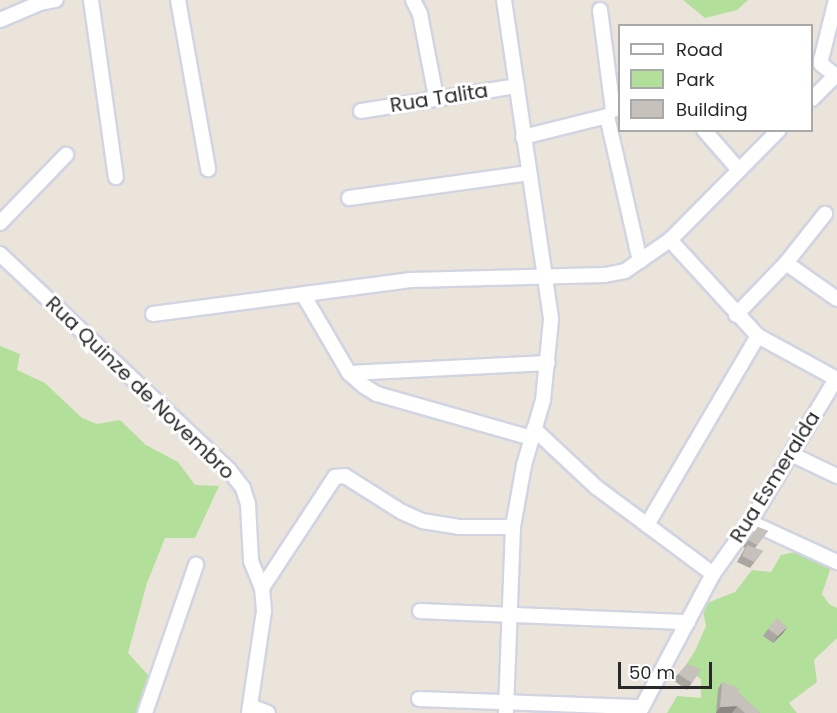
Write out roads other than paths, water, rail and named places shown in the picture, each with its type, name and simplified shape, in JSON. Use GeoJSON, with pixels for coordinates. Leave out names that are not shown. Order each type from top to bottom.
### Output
{"type":"FeatureCollection","features":[{"type":"Feature","properties":{"kind":"street"},"geometry":{"type":"LineString","coordinates":[[0,20],[40,3],[56,0]]}},
{"type":"Feature","properties":{"kind":"street"},"geometry":{"type":"LineString","coordinates":[[91,0],[116,177]]}},
{"type":"Feature","properties":{"kind":"street"},"geometry":{"type":"LineString","coordinates":[[178,0],[208,169]]}},
{"type":"Feature","properties":{"kind":"street"},"geometry":{"type":"LineString","coordinates":[[413,0],[420,14],[436,97]]}},
{"type":"Feature","properties":{"kind":"street"},"geometry":{"type":"LineString","coordinates":[[504,0],[551,320],[543,400],[533,434],[513,527],[506,708]]}},
{"type":"Feature","properties":{"kind":"street"},"geometry":{"type":"LineString","coordinates":[[813,98],[836,76],[821,64],[821,60],[836,0]]}},
{"type":"Feature","properties":{"kind":"street"},"geometry":{"type":"LineString","coordinates":[[600,10],[613,110],[640,261]]}},
{"type":"Feature","properties":{"kind":"street","name":"Rua Talita"},"geometry":{"type":"LineString","coordinates":[[361,111],[436,97],[517,86]]}},
{"type":"Feature","properties":{"kind":"street"},"geometry":{"type":"LineString","coordinates":[[523,137],[613,110]]}},
{"type":"Feature","properties":{"kind":"street"},"geometry":{"type":"LineString","coordinates":[[706,132],[738,169]]}},
{"type":"Feature","properties":{"kind":"street"},"geometry":{"type":"LineString","coordinates":[[153,314],[304,296],[411,280],[605,276],[625,271],[670,240],[777,132]]}},
{"type":"Feature","properties":{"kind":"street"},"geometry":{"type":"LineString","coordinates":[[0,223],[66,155]]}},
{"type":"Feature","properties":{"kind":"street"},"geometry":{"type":"LineString","coordinates":[[349,198],[529,173]]}},
{"type":"Feature","properties":{"kind":"street"},"geometry":{"type":"LineString","coordinates":[[736,315],[786,263],[825,214]]}},
{"type":"Feature","properties":{"kind":"street"},"geometry":{"type":"LineString","coordinates":[[670,240],[736,315],[758,336],[837,379]]}},
{"type":"Feature","properties":{"kind":"street","name":"Rua Quinze de Novembro"},"geometry":{"type":"LineString","coordinates":[[0,254],[229,470],[243,488],[248,504],[251,561],[262,588],[262,631],[249,710]]}},
{"type":"Feature","properties":{"kind":"street"},"geometry":{"type":"LineString","coordinates":[[786,263],[837,299]]}},
{"type":"Feature","properties":{"kind":"street"},"geometry":{"type":"LineString","coordinates":[[304,296],[349,373],[377,394],[533,434],[596,487],[712,574]]}},
{"type":"Feature","properties":{"kind":"street"},"geometry":{"type":"LineString","coordinates":[[647,525],[758,336]]}},
{"type":"Feature","properties":{"kind":"street"},"geometry":{"type":"LineString","coordinates":[[349,373],[548,363]]}},
{"type":"Feature","properties":{"kind":"street","name":"Rua Esmeralda"},"geometry":{"type":"LineString","coordinates":[[640,710],[712,574],[750,522],[837,379]]}},
{"type":"Feature","properties":{"kind":"street"},"geometry":{"type":"LineString","coordinates":[[791,454],[837,476]]}},
{"type":"Feature","properties":{"kind":"street"},"geometry":{"type":"LineString","coordinates":[[262,588],[335,477],[345,476],[402,512],[422,521],[459,527],[513,527]]}},
{"type":"Feature","properties":{"kind":"street"},"geometry":{"type":"LineString","coordinates":[[750,522],[837,562]]}},
{"type":"Feature","properties":{"kind":"street"},"geometry":{"type":"LineString","coordinates":[[145,713],[196,565]]}},
{"type":"Feature","properties":{"kind":"street"},"geometry":{"type":"LineString","coordinates":[[420,610],[688,622]]}},
{"type":"Feature","properties":{"kind":"street"},"geometry":{"type":"LineString","coordinates":[[419,699],[506,708],[640,710]]}},
{"type":"Feature","properties":{"kind":"street"},"geometry":{"type":"LineString","coordinates":[[249,710],[268,713]]}}]}
